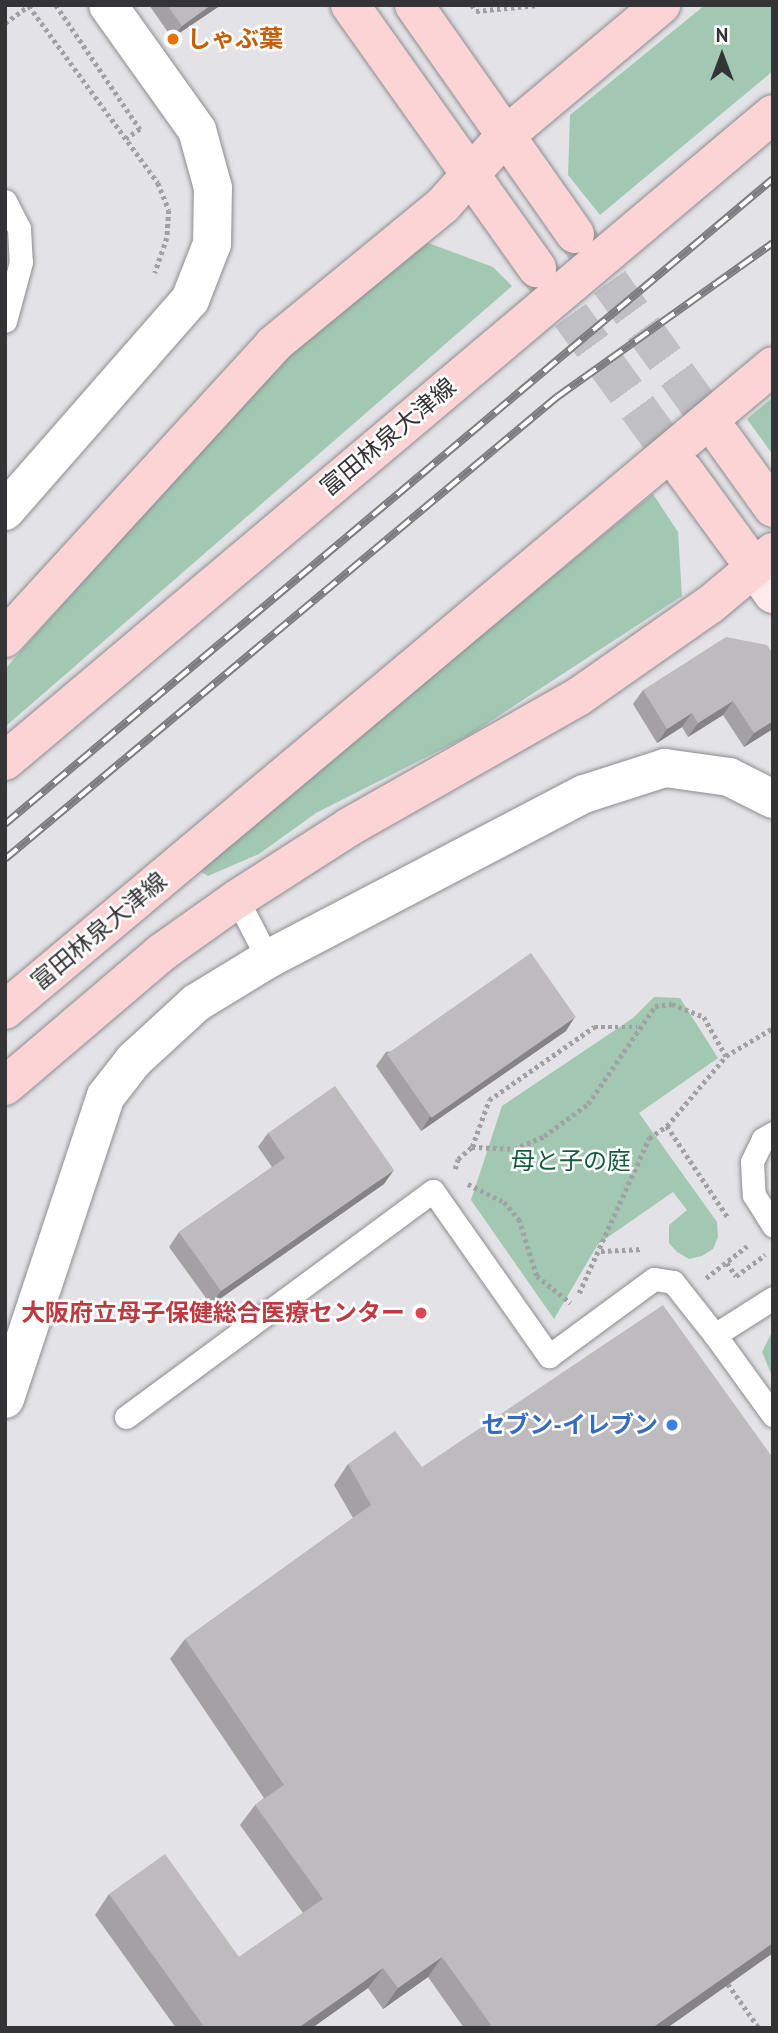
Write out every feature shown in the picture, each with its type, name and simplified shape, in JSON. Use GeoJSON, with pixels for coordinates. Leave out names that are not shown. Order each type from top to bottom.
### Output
{"type":"FeatureCollection","features":[{"type":"Feature","properties":{"kind":"main road"},"geometry":{"type":"LineString","coordinates":[[350,5],[537,268]]}},
{"type":"Feature","properties":{"kind":"main road"},"geometry":{"type":"LineString","coordinates":[[414,5],[575,234]]}},
{"type":"Feature","properties":{"kind":"main road"},"geometry":{"type":"LineString","coordinates":[[5,638],[274,344],[471,178],[505,136],[661,5]]}},
{"type":"Feature","properties":{"kind":"main road","name":"富田林泉大津線"},"geometry":{"type":"LineString","coordinates":[[5,761],[773,114]]}},
{"type":"Feature","properties":{"kind":"main road","name":"富田林泉大津線"},"geometry":{"type":"LineString","coordinates":[[5,1010],[773,366]]}},
{"type":"Feature","properties":{"kind":"main road"},"geometry":{"type":"LineString","coordinates":[[722,437],[773,508]]}},
{"type":"Feature","properties":{"kind":"main road"},"geometry":{"type":"LineString","coordinates":[[5,1086],[162,953],[237,900],[349,827],[578,697],[711,604],[766,571],[684,471]]}},
{"type":"Feature","properties":{"kind":"street"},"geometry":{"type":"LineString","coordinates":[[5,511],[190,300],[212,244],[213,188],[197,130],[108,5]]}},
{"type":"Feature","properties":{"kind":"street"},"geometry":{"type":"LineString","coordinates":[[5,1399],[106,1096],[134,1060],[196,1003],[268,959],[584,794],[665,768],[729,777],[773,799]]}},
{"type":"Feature","properties":{"kind":"lane"},"geometry":{"type":"LineString","coordinates":[[5,201],[19,228],[5,321]]}},
{"type":"Feature","properties":{"kind":"lane"},"geometry":{"type":"LineString","coordinates":[[237,900],[268,959]]}},
{"type":"Feature","properties":{"kind":"lane"},"geometry":{"type":"LineString","coordinates":[[773,1133],[763,1139],[752,1162],[754,1195],[773,1226]]}},
{"type":"Feature","properties":{"kind":"lane"},"geometry":{"type":"LineString","coordinates":[[126,1417],[433,1191],[549,1356],[654,1279],[673,1282],[773,1415]]}},
{"type":"Feature","properties":{"kind":"lane"},"geometry":{"type":"LineString","coordinates":[[715,1335],[773,1298]]}},
{"type":"Feature","properties":{"kind":"path"},"geometry":{"type":"LineString","coordinates":[[56,5],[140,129],[126,139]]}},
{"type":"Feature","properties":{"kind":"path"},"geometry":{"type":"LineString","coordinates":[[472,5],[476,11],[538,5]]}},
{"type":"Feature","properties":{"kind":"path"},"geometry":{"type":"LineString","coordinates":[[5,23],[30,6],[158,183],[169,210],[167,238],[155,272]]}},
{"type":"Feature","properties":{"kind":"path"},"geometry":{"type":"LineString","coordinates":[[472,1147],[514,1149],[544,1136],[588,1104],[637,1027],[655,1006],[672,1004],[704,1017],[726,1056]]}},
{"type":"Feature","properties":{"kind":"path"},"geometry":{"type":"LineString","coordinates":[[433,1191],[452,1177],[458,1159],[472,1147],[489,1100],[594,1027],[637,1027]]}},
{"type":"Feature","properties":{"kind":"path"},"geometry":{"type":"LineString","coordinates":[[572,1303],[601,1251],[649,1138],[667,1126],[726,1056],[773,1028]]}},
{"type":"Feature","properties":{"kind":"path"},"geometry":{"type":"LineString","coordinates":[[667,1126],[734,1226]]}},
{"type":"Feature","properties":{"kind":"path"},"geometry":{"type":"LineString","coordinates":[[452,1177],[504,1202],[519,1219],[537,1276],[572,1303],[577,1311]]}},
{"type":"Feature","properties":{"kind":"path"},"geometry":{"type":"LineString","coordinates":[[699,1283],[749,1248],[741,1237]]}},
{"type":"Feature","properties":{"kind":"path"},"geometry":{"type":"LineString","coordinates":[[601,1251],[655,1248]]}},
{"type":"Feature","properties":{"kind":"path"},"geometry":{"type":"LineString","coordinates":[[727,1263],[736,1276],[766,1254]]}},
{"type":"Feature","properties":{"kind":"path"},"geometry":{"type":"LineString","coordinates":[[728,1984],[759,2028]]}},
{"type":"Feature","properties":{"kind":"green space"},"geometry":{"type":"Polygon","coordinates":[[[705,5],[773,5],[773,71],[600,215],[568,175],[570,115],[705,5]]]}},
{"type":"Feature","properties":{"kind":"green space"},"geometry":{"type":"Polygon","coordinates":[[[423,241],[493,267],[512,286],[5,727],[5,669],[299,339],[423,241]]]}},
{"type":"Feature","properties":{"kind":"green space"},"geometry":{"type":"Polygon","coordinates":[[[773,397],[773,455],[747,419],[773,397]]]}},
{"type":"Feature","properties":{"kind":"green space"},"geometry":{"type":"Polygon","coordinates":[[[653,494],[678,532],[682,596],[468,736],[316,813],[259,854],[208,876],[196,869],[653,494]]]}},
{"type":"Feature","properties":{"kind":"green space","name":"母と子の庭"},"geometry":{"type":"Polygon","coordinates":[[[654,997],[680,998],[718,1058],[639,1113],[717,1222],[718,1237],[713,1249],[702,1256],[689,1259],[677,1252],[669,1243],[669,1225],[687,1210],[673,1192],[598,1244],[554,1319],[471,1200],[502,1106],[633,1018],[654,997]]]}},
{"type":"Feature","properties":{"kind":"green space"},"geometry":{"type":"Polygon","coordinates":[[[773,1330],[773,1378],[762,1352],[773,1330]]]}},
{"type":"Feature","properties":{"kind":"building"},"geometry":{"type":"Polygon","coordinates":[[[167,5],[211,5],[182,26],[167,5]]]}},
{"type":"Feature","properties":{"kind":"building"},"geometry":{"type":"Polygon","coordinates":[[[726,637],[767,645],[773,654],[773,721],[754,733],[733,701],[698,723],[692,713],[667,729],[643,690],[726,637]]]}},
{"type":"Feature","properties":{"kind":"building"},"geometry":{"type":"Polygon","coordinates":[[[531,953],[576,1017],[432,1118],[387,1054],[531,953]]]}},
{"type":"Feature","properties":{"kind":"building"},"geometry":{"type":"Polygon","coordinates":[[[335,1086],[394,1170],[221,1291],[179,1232],[285,1158],[268,1133],[335,1086]]]}},
{"type":"Feature","properties":{"kind":"building"},"geometry":{"type":"Polygon","coordinates":[[[663,1305],[773,1458],[773,1943],[652,2028],[487,2028],[491,2025],[442,1957],[398,1988],[383,1968],[298,2028],[205,2028],[109,1894],[165,1854],[239,1957],[323,1899],[255,1805],[284,1785],[185,1639],[371,1505],[348,1464],[395,1431],[422,1467],[663,1305]]]}},
{"type":"Feature","properties":{"kind":"tunnel"},"geometry":{"type":"LineString","coordinates":[[576,236],[722,437]]}},
{"type":"Feature","properties":{"kind":"tunnel"},"geometry":{"type":"LineString","coordinates":[[537,269],[684,471]]}},
{"type":"Feature","properties":{"kind":"railway"},"geometry":{"type":"LineString","coordinates":[[5,824],[773,179]]}},
{"type":"Feature","properties":{"kind":"railway"},"geometry":{"type":"LineString","coordinates":[[5,859],[557,397],[773,243]]}},
{"type":"Feature","properties":{"kind":"place","name":"しゃぶ葉"},"geometry":{"type":"Point","coordinates":[173,39]}},
{"type":"Feature","properties":{"kind":"place","name":"大阪府立母子保健総合医療センター"},"geometry":{"type":"Point","coordinates":[421,1313]}},
{"type":"Feature","properties":{"kind":"place","name":"セブン-イレブン"},"geometry":{"type":"Point","coordinates":[672,1425]}}]}
